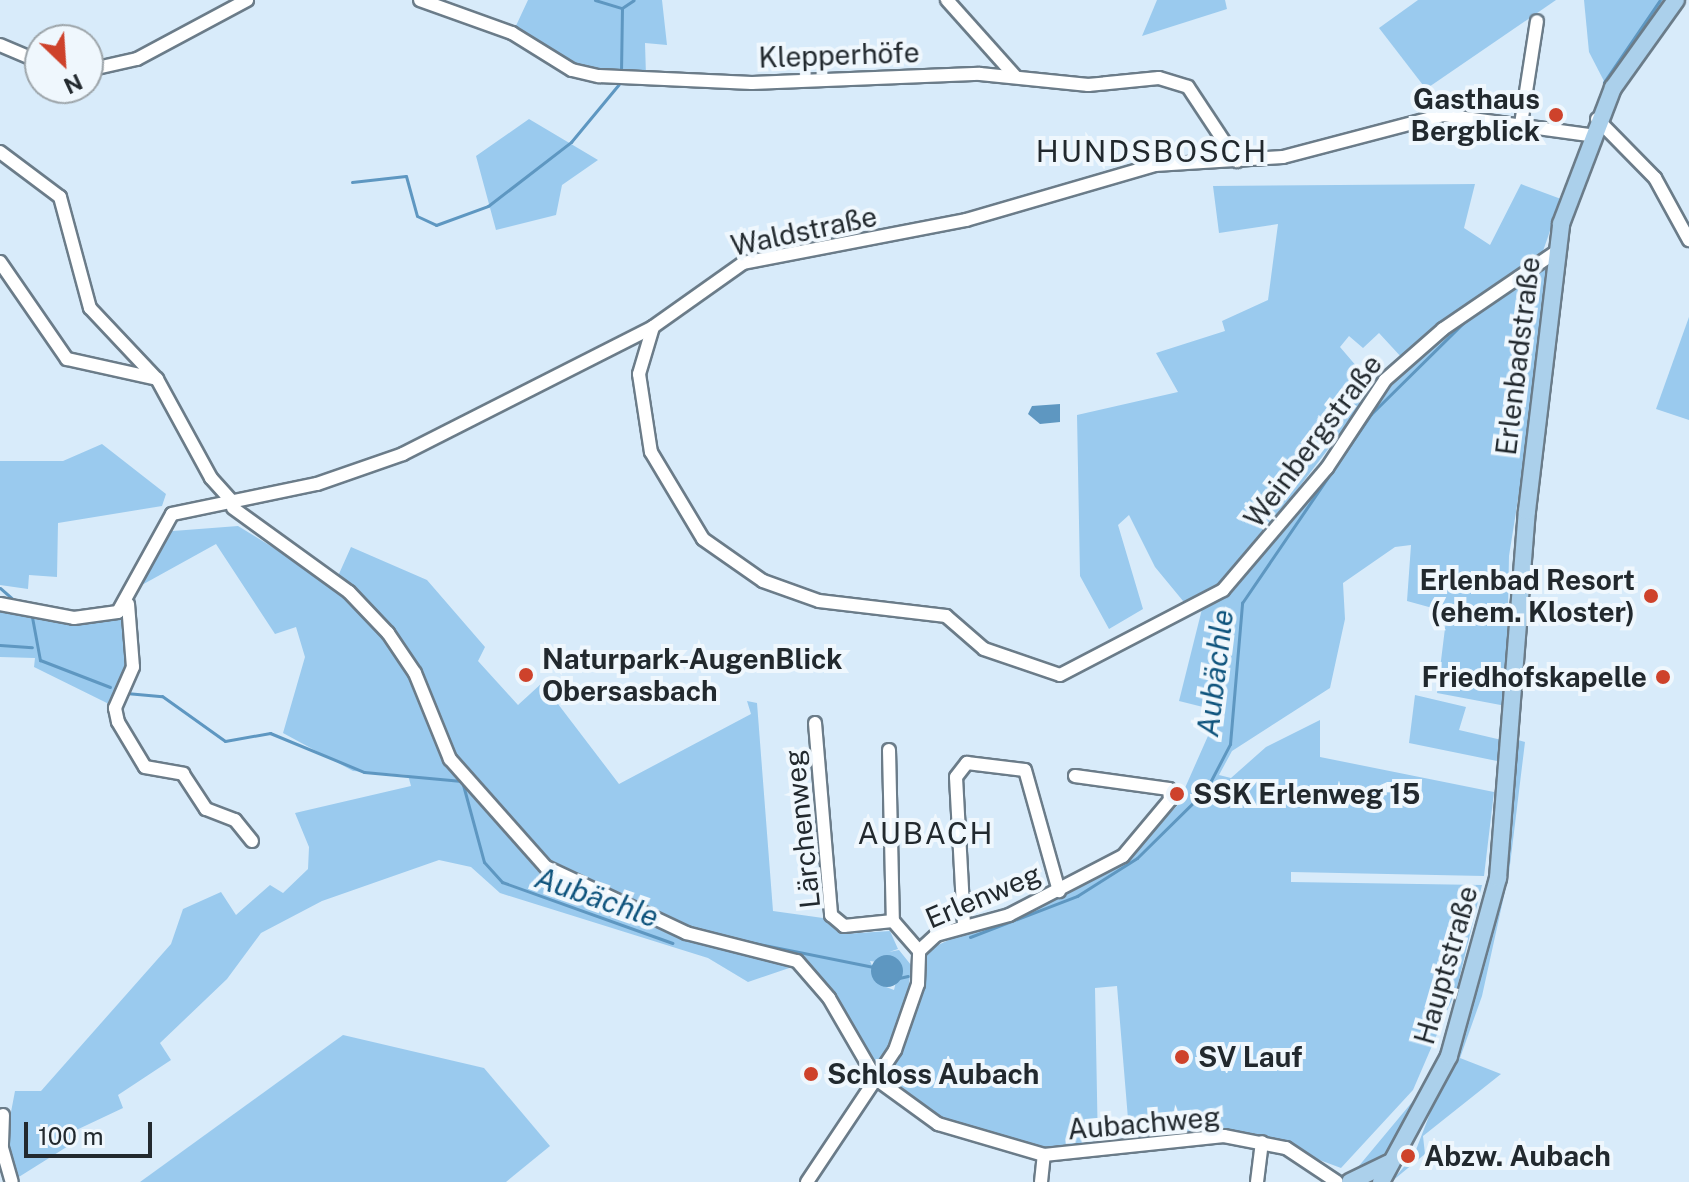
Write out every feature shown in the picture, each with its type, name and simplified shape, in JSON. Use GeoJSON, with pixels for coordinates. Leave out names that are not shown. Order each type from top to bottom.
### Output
{"type":"FeatureCollection","features":[{"type":"Feature","properties":{"kind":"main road","name":"Erlenbadstraße"},"geometry":{"type":"LineString","coordinates":[[1513,747],[1519,602],[1556,252],[1590,129],[1627,62],[1676,0]]}},
{"type":"Feature","properties":{"kind":"main road","name":"Hauptstraße"},"geometry":{"type":"LineString","coordinates":[[1381,1182],[1449,1056],[1476,976],[1513,747]]}},
{"type":"Feature","properties":{"kind":"main road"},"geometry":{"type":"LineString","coordinates":[[1342,1181],[1394,1159]]}},
{"type":"Feature","properties":{"kind":"street"},"geometry":{"type":"LineString","coordinates":[[104,66],[137,59],[247,0]]}},
{"type":"Feature","properties":{"kind":"street","name":"Klepperhöfe"},"geometry":{"type":"LineString","coordinates":[[420,0],[462,21],[512,33],[572,70],[599,76],[767,83],[1014,75],[1088,85],[1159,78],[1188,87],[1237,161]]}},
{"type":"Feature","properties":{"kind":"street"},"geometry":{"type":"LineString","coordinates":[[947,0],[1014,75]]}},
{"type":"Feature","properties":{"kind":"street"},"geometry":{"type":"LineString","coordinates":[[1521,124],[1537,21]]}},
{"type":"Feature","properties":{"kind":"street"},"geometry":{"type":"LineString","coordinates":[[0,45],[24,55]]}},
{"type":"Feature","properties":{"kind":"street","name":"Waldstraße"},"geometry":{"type":"LineString","coordinates":[[128,604],[165,518],[317,484],[403,454],[653,327],[743,263],[966,220],[1155,165],[1283,157],[1443,115],[1569,131],[1590,129]]}},
{"type":"Feature","properties":{"kind":"street"},"geometry":{"type":"LineString","coordinates":[[1590,129],[1655,178],[1689,240]]}},
{"type":"Feature","properties":{"kind":"street"},"geometry":{"type":"LineString","coordinates":[[0,152],[60,197],[90,308],[157,379],[211,478],[232,504]]}},
{"type":"Feature","properties":{"kind":"street","name":"Weinbergstraße"},"geometry":{"type":"LineString","coordinates":[[653,327],[639,374],[651,452],[703,539],[763,581],[819,601],[946,616],[984,649],[1060,675],[1223,590],[1327,468],[1385,380],[1536,263],[1556,252]]}},
{"type":"Feature","properties":{"kind":"street"},"geometry":{"type":"LineString","coordinates":[[0,262],[67,359],[157,379]]}},
{"type":"Feature","properties":{"kind":"street","name":"Aubachweg"},"geometry":{"type":"LineString","coordinates":[[232,504],[349,592],[388,633],[415,673],[450,759],[546,867],[686,933],[797,961],[829,998],[876,1079],[968,1138],[1044,1155],[1224,1136],[1286,1148],[1342,1181]]}},
{"type":"Feature","properties":{"kind":"street"},"geometry":{"type":"LineString","coordinates":[[0,604],[74,618],[105,616],[128,604],[133,667],[115,708],[118,722],[145,767],[183,774],[206,809],[235,820],[252,841]]}},
{"type":"Feature","properties":{"kind":"street","name":"Lärchenweg"},"geometry":{"type":"LineString","coordinates":[[815,723],[831,915],[844,926],[893,921]]}},
{"type":"Feature","properties":{"kind":"street"},"geometry":{"type":"LineString","coordinates":[[889,750],[893,921],[919,951]]}},
{"type":"Feature","properties":{"kind":"street"},"geometry":{"type":"LineString","coordinates":[[964,925],[956,777],[967,763],[1025,770],[1059,891]]}},
{"type":"Feature","properties":{"kind":"street","name":"Erlenweg"},"geometry":{"type":"LineString","coordinates":[[807,1182],[876,1079],[909,1015],[919,951],[936,935],[1009,915],[1123,856],[1170,800],[1169,789],[1075,776]]}},
{"type":"Feature","properties":{"kind":"street"},"geometry":{"type":"LineString","coordinates":[[3,1115],[2,1148],[12,1182]]}},
{"type":"Feature","properties":{"kind":"street"},"geometry":{"type":"LineString","coordinates":[[1257,1182],[1262,1142]]}},
{"type":"Feature","properties":{"kind":"street","name":"Aubachweg"},"geometry":{"type":"LineString","coordinates":[[1041,1182],[1044,1155]]}},
{"type":"Feature","properties":{"kind":"shaded area"},"geometry":{"type":"Polygon","coordinates":[[[528,0],[662,0],[667,45],[645,43],[646,76],[571,67],[514,30],[528,0]]]}},
{"type":"Feature","properties":{"kind":"shaded area"},"geometry":{"type":"Polygon","coordinates":[[[1157,0],[1225,0],[1227,9],[1142,36],[1157,0]]]}},
{"type":"Feature","properties":{"kind":"shaded area"},"geometry":{"type":"Polygon","coordinates":[[[1418,0],[1556,0],[1426,89],[1379,28],[1418,0]]]}},
{"type":"Feature","properties":{"kind":"shaded area"},"geometry":{"type":"Polygon","coordinates":[[[1584,0],[1664,0],[1606,85],[1589,52],[1584,0]]]}},
{"type":"Feature","properties":{"kind":"shaded area"},"geometry":{"type":"Polygon","coordinates":[[[529,119],[598,160],[562,185],[556,215],[496,230],[476,156],[529,119]]]}},
{"type":"Feature","properties":{"kind":"shaded area"},"geometry":{"type":"Polygon","coordinates":[[[1475,184],[1464,228],[1490,245],[1521,184],[1561,199],[1542,254],[1403,359],[1379,333],[1363,348],[1349,336],[1340,347],[1375,388],[1224,585],[1188,607],[1155,567],[1129,515],[1118,525],[1143,609],[1109,629],[1080,576],[1077,415],[1178,392],[1156,353],[1225,331],[1222,321],[1268,300],[1278,224],[1219,233],[1213,186],[1475,184]]]}},
{"type":"Feature","properties":{"kind":"shaded area"},"geometry":{"type":"Polygon","coordinates":[[[1557,254],[1509,556],[1506,706],[1437,693],[1447,612],[1407,601],[1411,545],[1395,547],[1343,583],[1345,619],[1330,688],[1232,751],[1219,775],[1231,778],[1266,747],[1320,720],[1320,757],[1494,792],[1484,876],[1291,872],[1291,882],[1482,885],[1457,988],[1413,1090],[1341,1168],[1263,1139],[1130,1143],[1117,986],[1095,988],[1098,1148],[1026,1147],[958,1128],[923,1108],[889,1075],[915,1011],[927,950],[1126,859],[1177,806],[1219,711],[1179,701],[1203,605],[1230,586],[1406,362],[1557,254]]]}},
{"type":"Feature","properties":{"kind":"shaded area"},"geometry":{"type":"Polygon","coordinates":[[[1689,317],[1689,420],[1656,409],[1689,317]]]}},
{"type":"Feature","properties":{"kind":"shaded area"},"geometry":{"type":"Polygon","coordinates":[[[1060,404],[1060,422],[1040,424],[1028,414],[1032,406],[1060,404]]]}},
{"type":"Feature","properties":{"kind":"shaded area"},"geometry":{"type":"Polygon","coordinates":[[[102,444],[166,494],[162,506],[58,523],[57,577],[29,575],[28,589],[0,585],[0,461],[63,461],[102,444]]]}},
{"type":"Feature","properties":{"kind":"shaded area"},"geometry":{"type":"Polygon","coordinates":[[[238,526],[334,585],[351,547],[427,580],[485,647],[478,661],[518,705],[542,683],[619,784],[751,714],[747,701],[757,703],[773,911],[823,918],[843,934],[890,931],[898,949],[889,952],[899,950],[911,965],[907,1004],[884,1059],[874,1062],[805,962],[724,942],[535,860],[559,880],[678,933],[798,965],[748,982],[708,958],[500,893],[471,867],[439,860],[322,901],[261,933],[227,979],[160,1043],[171,1060],[118,1095],[123,1108],[70,1133],[73,1143],[14,1180],[4,1149],[15,1091],[41,1091],[171,944],[183,909],[221,892],[236,915],[270,885],[283,893],[308,869],[309,847],[295,813],[411,786],[408,775],[353,771],[283,733],[305,657],[296,627],[275,634],[216,544],[140,586],[160,532],[238,526]],[[870,961],[881,985],[894,990],[900,965],[870,961]]]}},
{"type":"Feature","properties":{"kind":"shaded area"},"geometry":{"type":"Polygon","coordinates":[[[0,607],[75,621],[124,610],[131,655],[113,706],[34,667],[35,658],[0,657],[0,607]]]}},
{"type":"Feature","properties":{"kind":"shaded area"},"geometry":{"type":"Polygon","coordinates":[[[1415,695],[1466,707],[1459,730],[1506,741],[1497,761],[1409,743],[1415,695]]]}},
{"type":"Feature","properties":{"kind":"shaded area"},"geometry":{"type":"Polygon","coordinates":[[[1518,740],[1525,742],[1509,873],[1482,996],[1460,1058],[1501,1074],[1423,1136],[1425,1154],[1391,1182],[1414,1155],[1479,986],[1518,740]]]}},
{"type":"Feature","properties":{"kind":"shaded area"},"geometry":{"type":"Polygon","coordinates":[[[1506,751],[1494,877],[1459,1020],[1406,1131],[1376,1166],[1353,1173],[1423,1089],[1447,1040],[1482,918],[1506,751]]]}},
{"type":"Feature","properties":{"kind":"shaded area"},"geometry":{"type":"Polygon","coordinates":[[[887,955],[898,960],[903,971],[898,982],[887,987],[876,982],[871,971],[876,960],[887,955]]]}},
{"type":"Feature","properties":{"kind":"shaded area"},"geometry":{"type":"Polygon","coordinates":[[[343,1035],[484,1068],[550,1146],[506,1182],[140,1182],[343,1035]]]}},
{"type":"Feature","properties":{"kind":"waterway"},"geometry":{"type":"LineString","coordinates":[[595,0],[622,8],[634,0]]}},
{"type":"Feature","properties":{"kind":"waterway","name":"Aubächle"},"geometry":{"type":"LineString","coordinates":[[1604,82],[1660,0]]}},
{"type":"Feature","properties":{"kind":"waterway"},"geometry":{"type":"LineString","coordinates":[[621,72],[622,8]]}},
{"type":"Feature","properties":{"kind":"waterway"},"geometry":{"type":"LineString","coordinates":[[352,182],[406,176],[417,216],[436,225],[488,206],[571,142],[619,84]]}},
{"type":"Feature","properties":{"kind":"waterway","name":"Aubächle"},"geometry":{"type":"LineString","coordinates":[[970,937],[1077,896],[1137,858],[1206,790],[1230,744],[1242,603],[1371,414],[1464,322]]}},
{"type":"Feature","properties":{"kind":"waterway","name":"Aubächle"},"geometry":{"type":"LineString","coordinates":[[0,588],[17,603]]}},
{"type":"Feature","properties":{"kind":"waterway","name":"Aubächle"},"geometry":{"type":"LineString","coordinates":[[32,617],[40,660],[110,687]]}},
{"type":"Feature","properties":{"kind":"waterway"},"geometry":{"type":"LineString","coordinates":[[0,645],[32,647]]}},
{"type":"Feature","properties":{"kind":"waterway","name":"Aubächle"},"geometry":{"type":"LineString","coordinates":[[126,693],[162,696],[225,741],[270,733],[364,772],[462,781],[484,862],[502,882],[672,943]]}},
{"type":"Feature","properties":{"kind":"waterway","name":"Aubächle"},"geometry":{"type":"LineString","coordinates":[[744,941],[873,967]]}},
{"type":"Feature","properties":{"kind":"waterway","name":"Aubächle"},"geometry":{"type":"LineString","coordinates":[[899,978],[908,976]]}},
{"type":"Feature","properties":{"kind":"place","name":"Gasthaus Bergblick"},"geometry":{"type":"Point","coordinates":[1556,115]}},
{"type":"Feature","properties":{"kind":"place","name":"Erlenbad Resort (ehem. Kloster)"},"geometry":{"type":"Point","coordinates":[1651,596]}},
{"type":"Feature","properties":{"kind":"place","name":"Naturpark-AugenBlick Obersasbach"},"geometry":{"type":"Point","coordinates":[526,675]}},
{"type":"Feature","properties":{"kind":"place","name":"Friedhofskapelle"},"geometry":{"type":"Point","coordinates":[1663,677]}},
{"type":"Feature","properties":{"kind":"place","name":"SSK Erlenweg 15"},"geometry":{"type":"Point","coordinates":[1177,794]}},
{"type":"Feature","properties":{"kind":"place","name":"SV Lauf"},"geometry":{"type":"Point","coordinates":[1182,1057]}},
{"type":"Feature","properties":{"kind":"place","name":"Schloss Aubach"},"geometry":{"type":"Point","coordinates":[811,1074]}},
{"type":"Feature","properties":{"kind":"place","name":"Abzw. Aubach"},"geometry":{"type":"Point","coordinates":[1408,1156]}},
{"type":"Feature","properties":{"kind":"district","name":"HUNDSBOSCH"},"geometry":{"type":"Point","coordinates":[1152,151]}},
{"type":"Feature","properties":{"kind":"district","name":"AUBACH"},"geometry":{"type":"Point","coordinates":[926,833]}}]}
